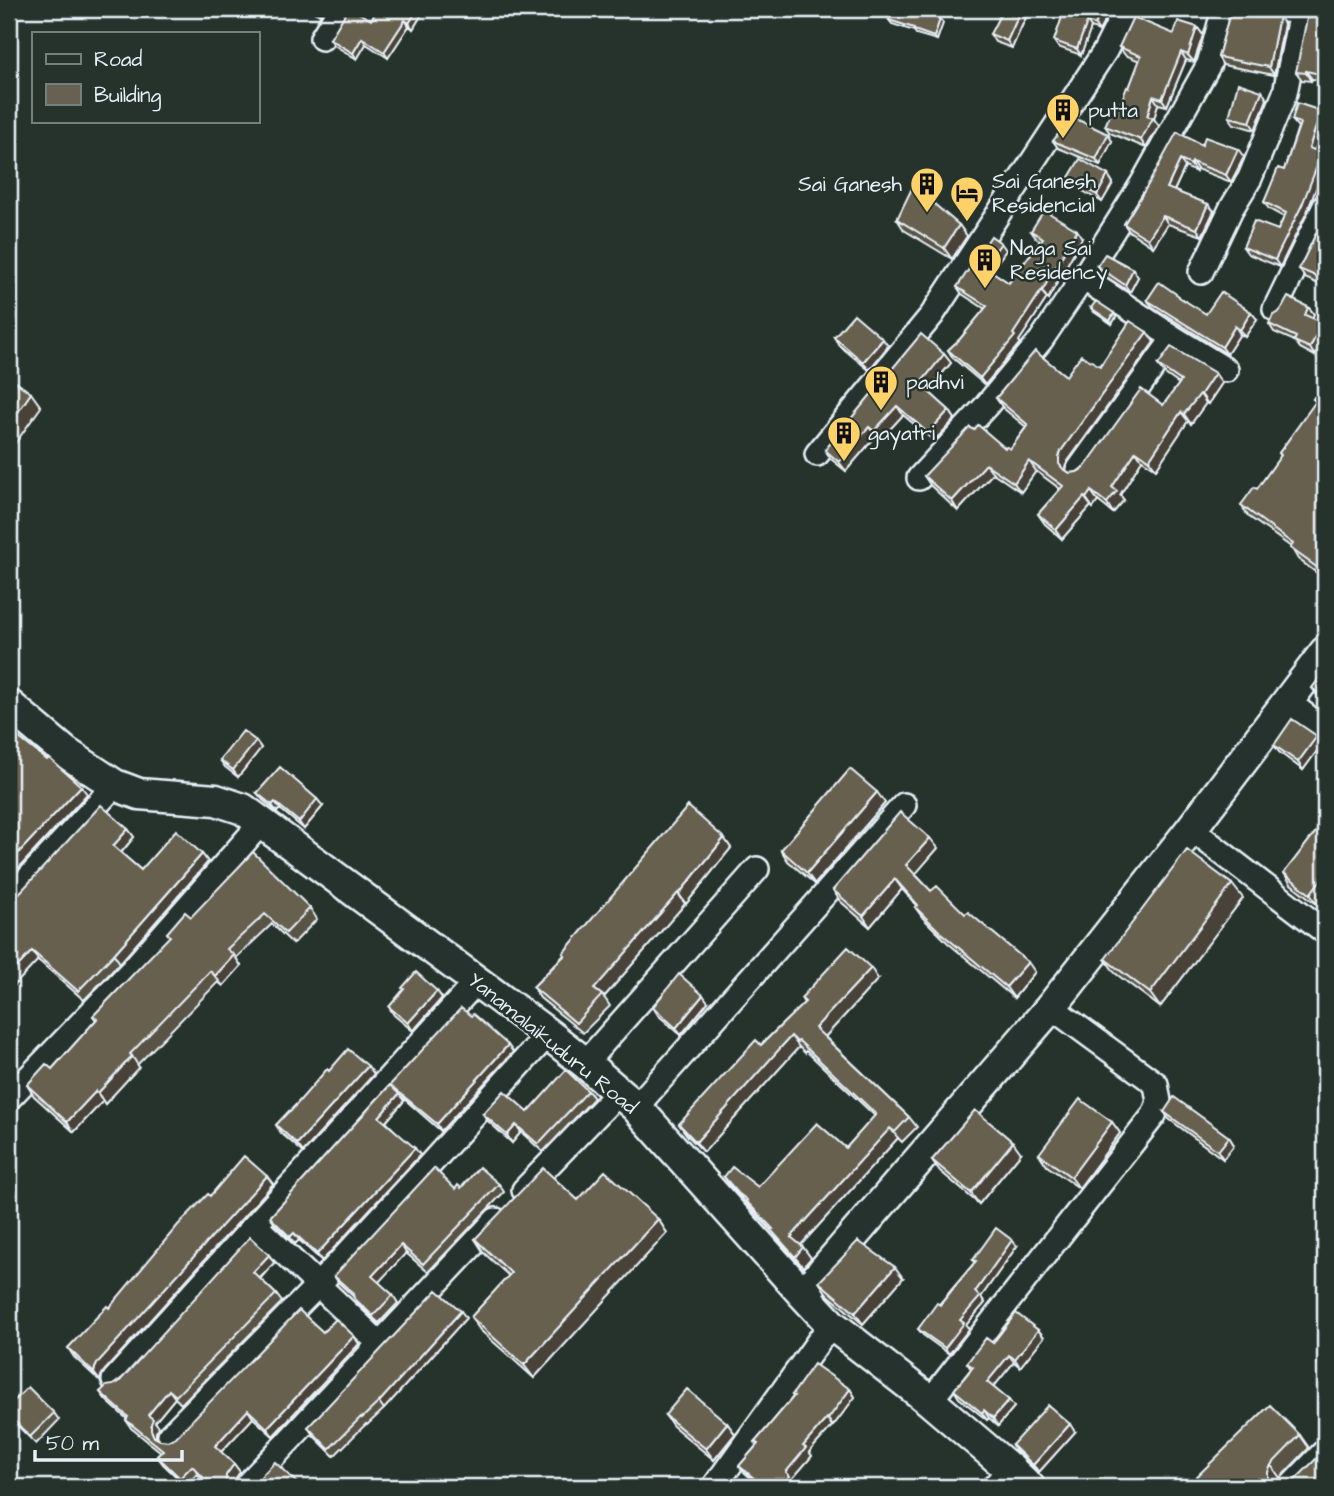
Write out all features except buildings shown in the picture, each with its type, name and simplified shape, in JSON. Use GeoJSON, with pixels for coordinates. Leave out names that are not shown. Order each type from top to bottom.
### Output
{"type":"FeatureCollection","features":[{"type":"Feature","properties":{"kind":"street"},"geometry":{"type":"LineString","coordinates":[[322,38],[340,9]]}},
{"type":"Feature","properties":{"kind":"street"},"geometry":{"type":"LineString","coordinates":[[817,454],[932,315],[1105,51],[1120,21],[1122,9]]}},
{"type":"Feature","properties":{"kind":"street"},"geometry":{"type":"LineString","coordinates":[[919,478],[986,406],[1041,340],[1083,278],[1142,184],[1209,64],[1224,9]]}},
{"type":"Feature","properties":{"kind":"street"},"geometry":{"type":"LineString","coordinates":[[1263,9],[1325,12]]}},
{"type":"Feature","properties":{"kind":"street"},"geometry":{"type":"LineString","coordinates":[[1201,272],[1231,209],[1250,178],[1286,93],[1301,12]]}},
{"type":"Feature","properties":{"kind":"street"},"geometry":{"type":"LineString","coordinates":[[1275,309],[1325,206]]}},
{"type":"Feature","properties":{"kind":"street"},"geometry":{"type":"LineString","coordinates":[[1083,278],[1226,370]]}},
{"type":"Feature","properties":{"kind":"street"},"geometry":{"type":"LineString","coordinates":[[1079,469],[1174,338]]}},
{"type":"Feature","properties":{"kind":"street"},"geometry":{"type":"LineString","coordinates":[[803,1294],[1051,1007],[1325,652]]}},
{"type":"Feature","properties":{"kind":"street"},"geometry":{"type":"LineString","coordinates":[[1288,702],[1325,730]]}},
{"type":"Feature","properties":{"kind":"street","name":"Yanamalaikuduru Road"},"geometry":{"type":"LineString","coordinates":[[9,707],[65,752],[115,785],[139,794],[216,800],[243,810],[548,1034],[628,1099],[831,1324],[930,1401],[1011,1481]]}},
{"type":"Feature","properties":{"kind":"street"},"geometry":{"type":"LineString","coordinates":[[9,899],[115,785]]}},
{"type":"Feature","properties":{"kind":"street"},"geometry":{"type":"LineString","coordinates":[[245,1487],[379,1343],[628,1099],[904,805]]}},
{"type":"Feature","properties":{"kind":"street"},"geometry":{"type":"LineString","coordinates":[[9,1098],[130,972],[262,822]]}},
{"type":"Feature","properties":{"kind":"street"},"geometry":{"type":"LineString","coordinates":[[1191,829],[1325,932]]}},
{"type":"Feature","properties":{"kind":"street"},"geometry":{"type":"LineString","coordinates":[[585,1063],[757,869]]}},
{"type":"Feature","properties":{"kind":"street"},"geometry":{"type":"LineString","coordinates":[[114,1380],[477,981]]}},
{"type":"Feature","properties":{"kind":"street"},"geometry":{"type":"LineString","coordinates":[[930,1401],[1154,1115],[1159,1102],[1156,1084],[1051,1007]]}},
{"type":"Feature","properties":{"kind":"street"},"geometry":{"type":"LineString","coordinates":[[170,1435],[318,1285],[548,1034]]}},
{"type":"Feature","properties":{"kind":"street"},"geometry":{"type":"LineString","coordinates":[[256,1226],[379,1343]]}},
{"type":"Feature","properties":{"kind":"street"},"geometry":{"type":"LineString","coordinates":[[714,1487],[831,1324]]}},
{"type":"Feature","properties":{"kind":"street"},"geometry":{"type":"LineString","coordinates":[[1290,1487],[1325,1451]]}},
{"type":"Feature","properties":{"kind":"place","name":"putta"},"geometry":{"type":"Point","coordinates":[1063,140]}},
{"type":"Feature","properties":{"kind":"place","name":"Sai Ganesh"},"geometry":{"type":"Point","coordinates":[927,214]}},
{"type":"Feature","properties":{"kind":"place","name":"Sai Ganesh Residencial"},"geometry":{"type":"Point","coordinates":[967,223]}},
{"type":"Feature","properties":{"kind":"place","name":"Naga Sai Residency"},"geometry":{"type":"Point","coordinates":[985,290]}},
{"type":"Feature","properties":{"kind":"place","name":"padhvi"},"geometry":{"type":"Point","coordinates":[881,412]}},
{"type":"Feature","properties":{"kind":"place","name":"gayatri"},"geometry":{"type":"Point","coordinates":[844,463]}}]}
